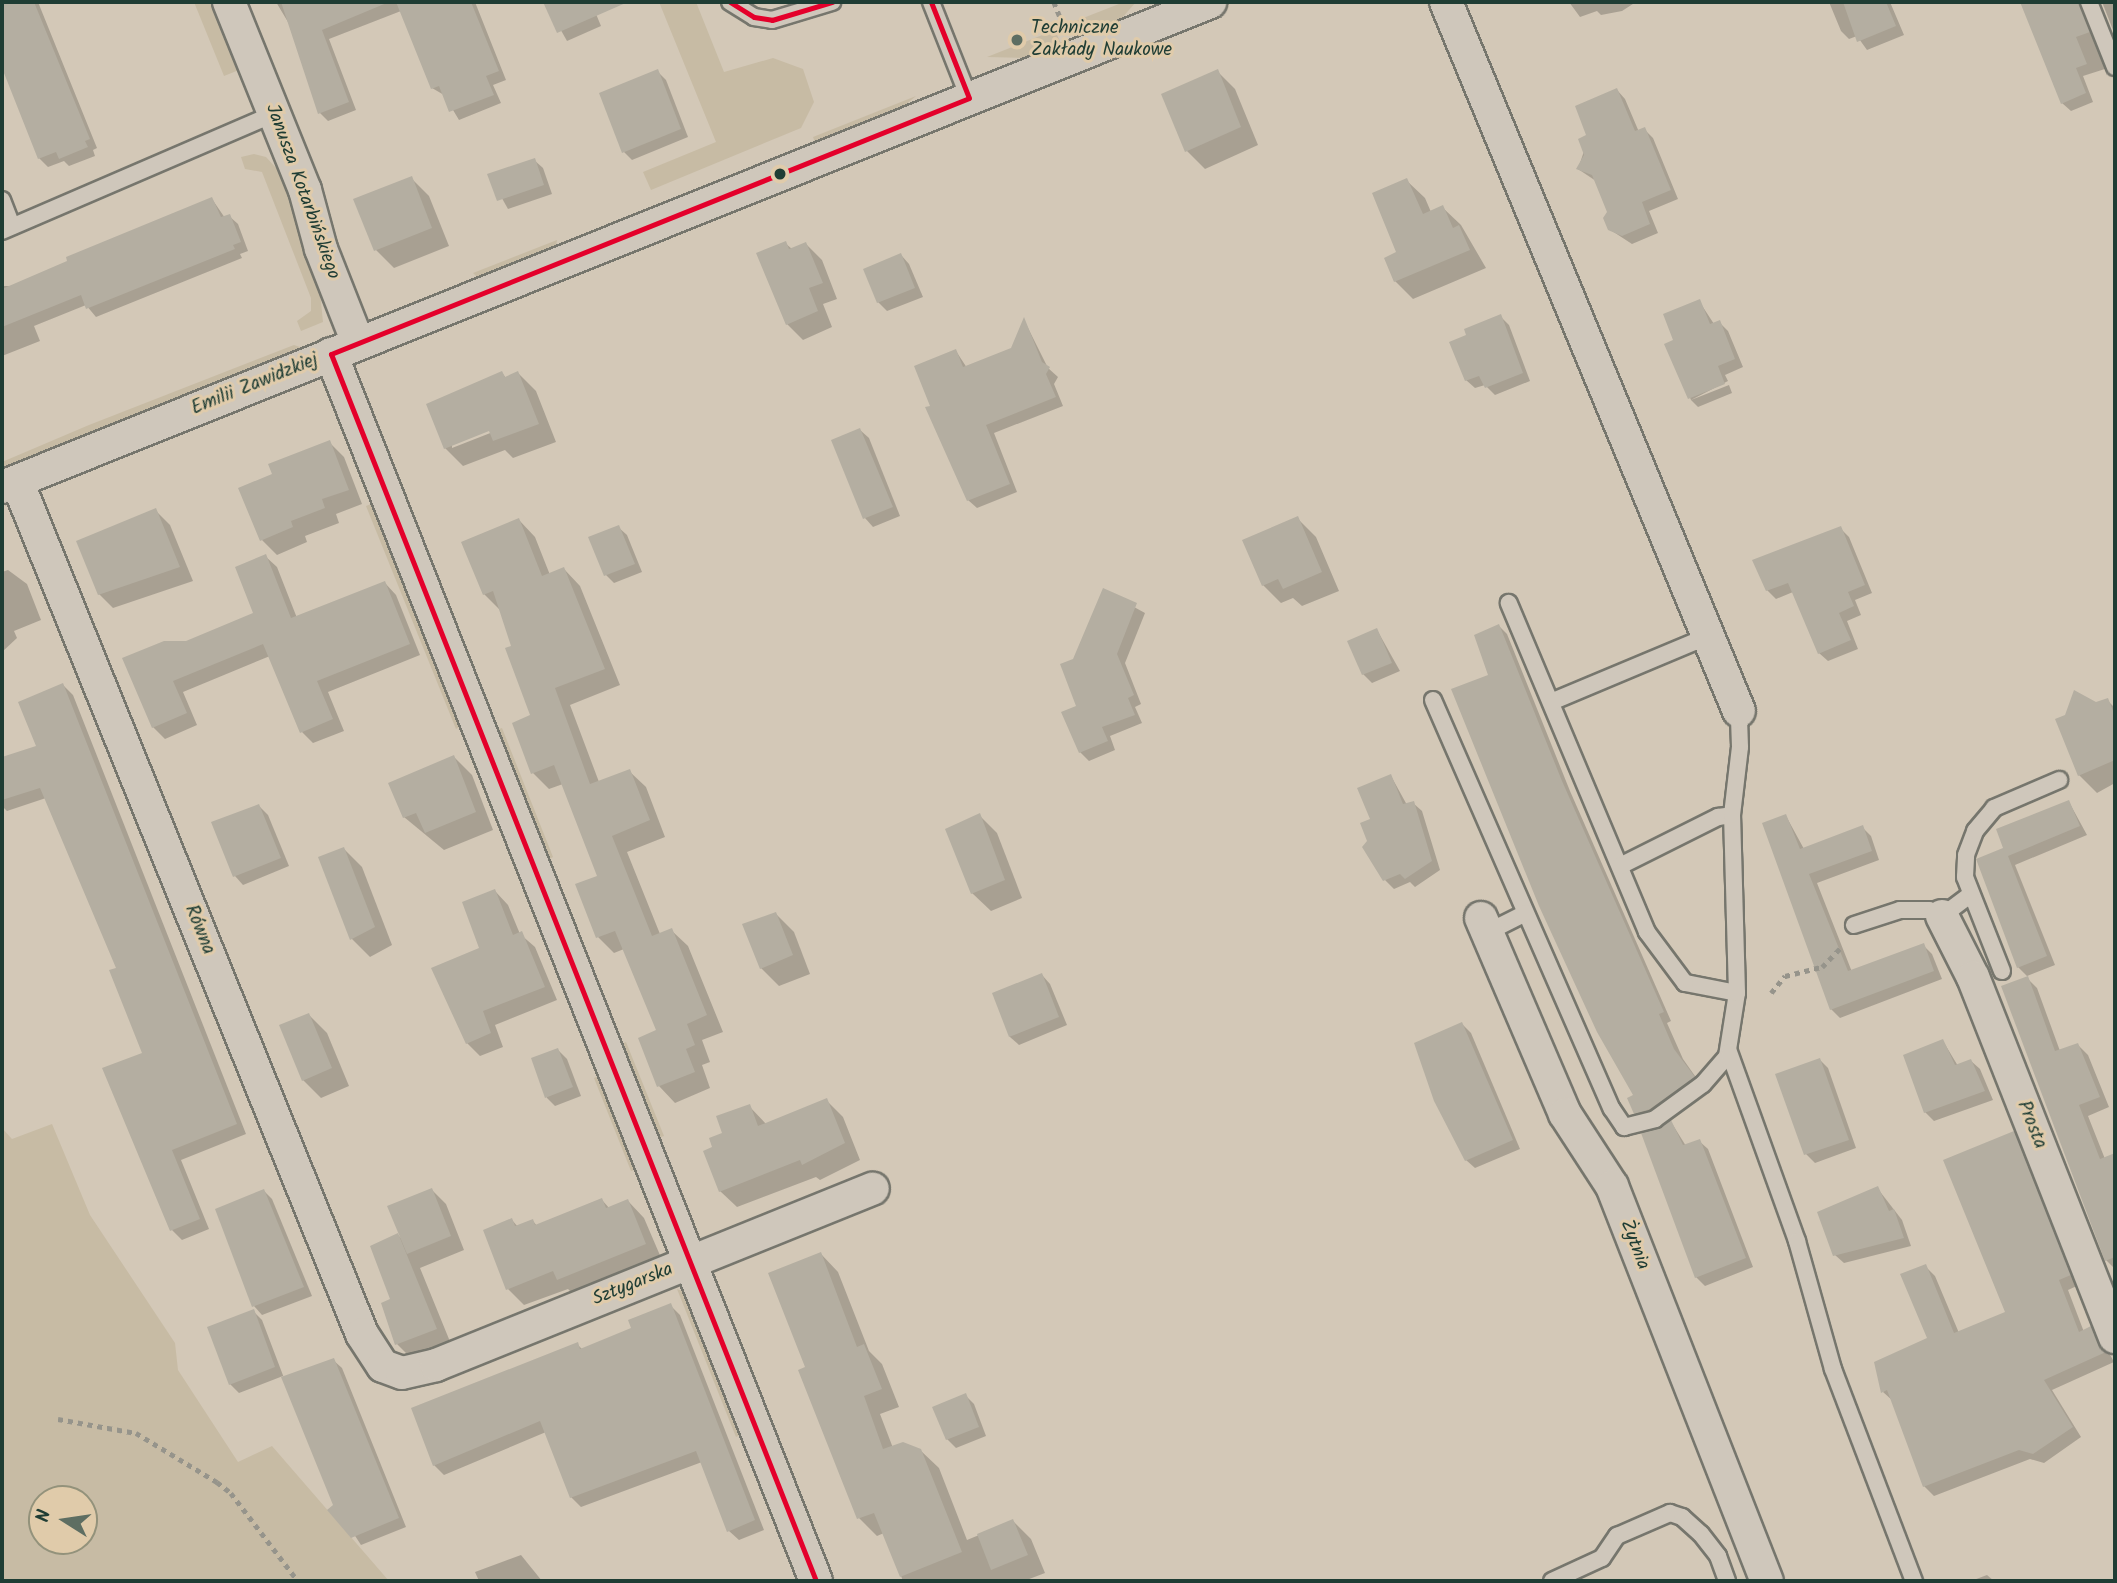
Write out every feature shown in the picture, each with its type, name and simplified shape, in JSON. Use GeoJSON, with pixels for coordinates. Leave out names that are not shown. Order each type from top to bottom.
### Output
{"type":"FeatureCollection","features":[{"type":"Feature","properties":{"kind":"street","name":"Janusza Kotarbińskiego"},"geometry":{"type":"LineString","coordinates":[[229,2],[274,114],[344,349],[689,1261],[817,1581]]}},
{"type":"Feature","properties":{"kind":"street","name":"Emilii Zawidzkiej"},"geometry":{"type":"LineString","coordinates":[[10,484],[1210,2]]}},
{"type":"Feature","properties":{"kind":"street"},"geometry":{"type":"LineString","coordinates":[[1446,2],[1711,635],[1739,711]]}},
{"type":"Feature","properties":{"kind":"street","name":"Równa"},"geometry":{"type":"LineString","coordinates":[[10,484],[362,1334],[376,1360],[391,1370]]}},
{"type":"Feature","properties":{"kind":"street","name":"Prosta"},"geometry":{"type":"LineString","coordinates":[[1941,916],[1973,976],[2115,1337]]}},
{"type":"Feature","properties":{"kind":"street","name":"Żytnia"},"geometry":{"type":"LineString","coordinates":[[1485,925],[1565,1114],[1612,1186],[1767,1581]]}},
{"type":"Feature","properties":{"kind":"street","name":"Sztygarska"},"geometry":{"type":"LineString","coordinates":[[391,1370],[402,1373],[436,1365],[873,1188]]}},
{"type":"Feature","properties":{"kind":"lane"},"geometry":{"type":"LineString","coordinates":[[730,2],[754,16],[772,20],[832,2]]}},
{"type":"Feature","properties":{"kind":"lane"},"geometry":{"type":"LineString","coordinates":[[931,2],[968,98]]}},
{"type":"Feature","properties":{"kind":"lane"},"geometry":{"type":"LineString","coordinates":[[2089,2],[2115,67]]}},
{"type":"Feature","properties":{"kind":"lane"},"geometry":{"type":"LineString","coordinates":[[2,200],[7,229],[274,114]]}},
{"type":"Feature","properties":{"kind":"lane"},"geometry":{"type":"LineString","coordinates":[[1508,603],[1647,932],[1677,977],[1696,988],[1737,993]]}},
{"type":"Feature","properties":{"kind":"lane"},"geometry":{"type":"LineString","coordinates":[[1551,702],[1711,635]]}},
{"type":"Feature","properties":{"kind":"lane"},"geometry":{"type":"LineString","coordinates":[[1433,700],[1612,1109],[1624,1126],[1655,1119],[1717,1071],[1729,1052],[1737,993],[1731,815],[1740,747],[1739,711]]}},
{"type":"Feature","properties":{"kind":"lane"},"geometry":{"type":"LineString","coordinates":[[2002,971],[1965,877],[1966,855],[1986,816],[2009,800],[2059,780]]}},
{"type":"Feature","properties":{"kind":"lane"},"geometry":{"type":"LineString","coordinates":[[1620,866],[1718,817],[1731,815]]}},
{"type":"Feature","properties":{"kind":"lane"},"geometry":{"type":"LineString","coordinates":[[1854,925],[1900,910],[1929,910],[1941,916],[1971,894]]}},
{"type":"Feature","properties":{"kind":"lane"},"geometry":{"type":"LineString","coordinates":[[1485,925],[1526,913]]}},
{"type":"Feature","properties":{"kind":"lane"},"geometry":{"type":"LineString","coordinates":[[1729,1052],[1797,1241],[1833,1368],[1914,1581]]}},
{"type":"Feature","properties":{"kind":"lane"},"geometry":{"type":"LineString","coordinates":[[1552,1581],[1602,1558],[1617,1536],[1670,1513],[1682,1517],[1701,1534],[1718,1556],[1727,1581]]}},
{"type":"Feature","properties":{"kind":"path"},"geometry":{"type":"LineString","coordinates":[[1054,2],[1060,17]]}},
{"type":"Feature","properties":{"kind":"path"},"geometry":{"type":"LineString","coordinates":[[1771,993],[1785,976],[1813,972],[1830,961],[1854,925]]}},
{"type":"Feature","properties":{"kind":"path"},"geometry":{"type":"LineString","coordinates":[[58,1419],[136,1433],[217,1482],[231,1493],[298,1581]]}},
{"type":"Feature","properties":{"kind":"shaded area"},"geometry":{"type":"Polygon","coordinates":[[[194,2],[217,2],[244,68],[224,76],[194,2]]]}},
{"type":"Feature","properties":{"kind":"shaded area"},"geometry":{"type":"Polygon","coordinates":[[[659,2],[696,2],[724,72],[773,58],[803,69],[814,102],[801,128],[651,190],[643,172],[716,142],[659,2]]]}},
{"type":"Feature","properties":{"kind":"shaded area"},"geometry":{"type":"Polygon","coordinates":[[[1124,2],[1136,2],[1121,19],[1079,36],[1073,22],[1124,2]]]}},
{"type":"Feature","properties":{"kind":"shaded area"},"geometry":{"type":"Polygon","coordinates":[[[1055,30],[1061,44],[1024,58],[987,57],[1055,30]]]}},
{"type":"Feature","properties":{"kind":"shaded area"},"geometry":{"type":"Polygon","coordinates":[[[916,96],[904,106],[815,142],[813,137],[916,96]]]}},
{"type":"Feature","properties":{"kind":"shaded area"},"geometry":{"type":"Polygon","coordinates":[[[254,154],[266,157],[277,169],[284,165],[298,217],[300,241],[320,292],[323,322],[301,331],[297,321],[311,311],[311,298],[262,172],[245,169],[241,157],[254,154]]]}},
{"type":"Feature","properties":{"kind":"shaded area"},"geometry":{"type":"Polygon","coordinates":[[[557,240],[556,246],[478,278],[473,273],[557,240]]]}},
{"type":"Feature","properties":{"kind":"shaded area"},"geometry":{"type":"Polygon","coordinates":[[[294,345],[303,348],[2,468],[2,462],[89,425],[294,345]]]}},
{"type":"Feature","properties":{"kind":"shaded area"},"geometry":{"type":"Polygon","coordinates":[[[374,503],[461,726],[456,729],[366,506],[374,503]]]}},
{"type":"Feature","properties":{"kind":"shaded area"},"geometry":{"type":"Polygon","coordinates":[[[502,728],[553,857],[548,860],[496,730],[502,728]]]}},
{"type":"Feature","properties":{"kind":"shaded area"},"geometry":{"type":"Polygon","coordinates":[[[626,1042],[664,1136],[658,1138],[621,1044],[626,1042]]]}},
{"type":"Feature","properties":{"kind":"shaded area"},"geometry":{"type":"Polygon","coordinates":[[[600,1075],[638,1169],[631,1171],[594,1078],[600,1075]]]}},
{"type":"Feature","properties":{"kind":"shaded area"},"geometry":{"type":"Polygon","coordinates":[[[52,1124],[90,1215],[175,1343],[178,1370],[238,1462],[272,1446],[389,1581],[2,1581],[2,1128],[12,1139],[52,1124]]]}},
{"type":"Feature","properties":{"kind":"shaded area"},"geometry":{"type":"Polygon","coordinates":[[[677,1289],[685,1292],[742,1434],[736,1437],[677,1289]]]}},
{"type":"Feature","properties":{"kind":"building"},"geometry":{"type":"Polygon","coordinates":[[[2,2],[34,2],[90,139],[85,141],[88,147],[59,159],[56,152],[38,159],[2,68],[2,2]]]}},
{"type":"Feature","properties":{"kind":"building"},"geometry":{"type":"Polygon","coordinates":[[[281,2],[389,2],[322,30],[349,102],[318,114],[281,2]]]}},
{"type":"Feature","properties":{"kind":"building"},"geometry":{"type":"Polygon","coordinates":[[[396,2],[471,2],[499,71],[486,76],[494,95],[449,112],[439,86],[431,89],[396,2]]]}},
{"type":"Feature","properties":{"kind":"building"},"geometry":{"type":"Polygon","coordinates":[[[543,2],[628,2],[557,33],[543,2]]]}},
{"type":"Feature","properties":{"kind":"building"},"geometry":{"type":"Polygon","coordinates":[[[1843,2],[1886,2],[1896,26],[1857,42],[1843,2]]]}},
{"type":"Feature","properties":{"kind":"building"},"geometry":{"type":"Polygon","coordinates":[[[2020,2],[2079,2],[2090,32],[2076,37],[2087,64],[2076,68],[2086,93],[2061,104],[2020,2]]]}},
{"type":"Feature","properties":{"kind":"building"},"geometry":{"type":"Polygon","coordinates":[[[658,69],[681,129],[622,153],[599,93],[658,69]]]}},
{"type":"Feature","properties":{"kind":"building"},"geometry":{"type":"Polygon","coordinates":[[[1218,69],[1241,127],[1185,152],[1161,94],[1218,69]]]}},
{"type":"Feature","properties":{"kind":"building"},"geometry":{"type":"Polygon","coordinates":[[[1617,88],[1635,131],[1645,127],[1671,190],[1642,202],[1650,224],[1622,236],[1608,230],[1603,218],[1607,212],[1592,175],[1576,169],[1584,155],[1578,139],[1586,135],[1575,106],[1617,88]]]}},
{"type":"Feature","properties":{"kind":"building"},"geometry":{"type":"Polygon","coordinates":[[[535,158],[544,185],[497,201],[487,174],[535,158]]]}},
{"type":"Feature","properties":{"kind":"building"},"geometry":{"type":"Polygon","coordinates":[[[412,176],[432,228],[374,251],[353,199],[412,176]]]}},
{"type":"Feature","properties":{"kind":"building"},"geometry":{"type":"Polygon","coordinates":[[[1407,178],[1423,214],[1443,205],[1453,228],[1459,225],[1470,250],[1394,282],[1384,258],[1396,252],[1372,193],[1407,178]]]}},
{"type":"Feature","properties":{"kind":"building"},"geometry":{"type":"Polygon","coordinates":[[[212,197],[221,217],[230,214],[241,242],[233,245],[235,249],[86,309],[81,295],[2,327],[2,289],[67,261],[66,257],[212,197]]]}},
{"type":"Feature","properties":{"kind":"building"},"geometry":{"type":"Polygon","coordinates":[[[786,241],[789,249],[806,242],[823,283],[809,288],[818,311],[786,325],[756,253],[786,241]]]}},
{"type":"Feature","properties":{"kind":"building"},"geometry":{"type":"Polygon","coordinates":[[[901,253],[915,288],[877,303],[863,269],[901,253]]]}},
{"type":"Feature","properties":{"kind":"building"},"geometry":{"type":"Polygon","coordinates":[[[1700,299],[1710,324],[1720,320],[1735,359],[1718,366],[1725,384],[1688,399],[1664,344],[1673,340],[1663,314],[1700,299]]]}},
{"type":"Feature","properties":{"kind":"building"},"geometry":{"type":"Polygon","coordinates":[[[1501,314],[1523,373],[1485,388],[1479,376],[1465,381],[1449,342],[1466,335],[1464,329],[1501,314]]]}},
{"type":"Feature","properties":{"kind":"building"},"geometry":{"type":"Polygon","coordinates":[[[1024,317],[1042,362],[1050,367],[1046,374],[1056,397],[986,425],[1010,484],[967,501],[925,407],[930,406],[914,366],[956,349],[963,367],[1011,348],[1024,317]]]}},
{"type":"Feature","properties":{"kind":"building"},"geometry":{"type":"Polygon","coordinates":[[[502,371],[505,377],[518,371],[539,424],[493,441],[489,431],[444,449],[426,404],[502,371]]]}},
{"type":"Feature","properties":{"kind":"building"},"geometry":{"type":"Polygon","coordinates":[[[860,428],[893,507],[863,519],[831,440],[860,428]]]}},
{"type":"Feature","properties":{"kind":"building"},"geometry":{"type":"Polygon","coordinates":[[[330,440],[349,490],[322,499],[325,508],[291,521],[293,527],[260,541],[238,488],[272,474],[268,464],[330,440]]]}},
{"type":"Feature","properties":{"kind":"building"},"geometry":{"type":"Polygon","coordinates":[[[156,508],[180,567],[98,595],[76,541],[156,508]]]}},
{"type":"Feature","properties":{"kind":"building"},"geometry":{"type":"Polygon","coordinates":[[[1298,516],[1322,572],[1283,589],[1278,579],[1262,586],[1242,540],[1298,516]]]}},
{"type":"Feature","properties":{"kind":"building"},"geometry":{"type":"Polygon","coordinates":[[[519,518],[542,576],[564,567],[605,669],[555,688],[590,784],[630,769],[650,820],[612,836],[652,936],[672,928],[707,1015],[687,1024],[695,1045],[686,1049],[695,1072],[657,1087],[638,1038],[656,1030],[615,931],[596,938],[575,884],[597,876],[554,765],[531,774],[512,723],[530,715],[505,648],[511,646],[493,591],[483,595],[461,542],[519,518]]]}},
{"type":"Feature","properties":{"kind":"building"},"geometry":{"type":"Polygon","coordinates":[[[619,525],[635,564],[604,576],[588,537],[619,525]]]}},
{"type":"Feature","properties":{"kind":"building"},"geometry":{"type":"Polygon","coordinates":[[[1841,526],[1865,585],[1848,592],[1854,606],[1839,613],[1851,640],[1818,654],[1788,583],[1766,591],[1752,560],[1841,526]]]}},
{"type":"Feature","properties":{"kind":"building"},"geometry":{"type":"Polygon","coordinates":[[[266,554],[291,618],[385,581],[410,644],[317,681],[333,719],[300,733],[263,644],[173,681],[187,713],[152,728],[122,658],[164,641],[186,641],[253,613],[235,567],[266,554]]]}},
{"type":"Feature","properties":{"kind":"building"},"geometry":{"type":"Polygon","coordinates":[[[1103,588],[1137,603],[1117,654],[1134,695],[1128,698],[1135,715],[1102,727],[1108,741],[1079,753],[1061,712],[1076,706],[1060,664],[1073,659],[1103,588]]]}},
{"type":"Feature","properties":{"kind":"building"},"geometry":{"type":"Polygon","coordinates":[[[1499,624],[1562,781],[1664,1012],[1659,1014],[1674,1049],[1695,1077],[1650,1109],[1634,1114],[1627,1098],[1633,1095],[1597,1032],[1539,906],[1451,689],[1488,675],[1474,635],[1499,624]]]}},
{"type":"Feature","properties":{"kind":"building"},"geometry":{"type":"Polygon","coordinates":[[[1377,628],[1392,663],[1362,675],[1347,641],[1377,628]]]}},
{"type":"Feature","properties":{"kind":"building"},"geometry":{"type":"Polygon","coordinates":[[[63,683],[237,1124],[172,1150],[200,1219],[170,1231],[102,1068],[142,1053],[109,970],[116,968],[40,788],[2,800],[2,757],[36,746],[18,702],[63,683]]]}},
{"type":"Feature","properties":{"kind":"building"},"geometry":{"type":"Polygon","coordinates":[[[2074,690],[2096,702],[2108,698],[2115,716],[2115,760],[2078,776],[2055,719],[2065,715],[2074,690]]]}},
{"type":"Feature","properties":{"kind":"building"},"geometry":{"type":"Polygon","coordinates":[[[454,755],[476,812],[425,833],[416,813],[403,818],[388,783],[454,755]]]}},
{"type":"Feature","properties":{"kind":"building"},"geometry":{"type":"Polygon","coordinates":[[[1391,774],[1403,804],[1414,801],[1432,861],[1405,879],[1400,874],[1383,881],[1362,847],[1367,841],[1360,823],[1370,819],[1357,788],[1391,774]]]}},
{"type":"Feature","properties":{"kind":"building"},"geometry":{"type":"Polygon","coordinates":[[[2069,800],[2080,826],[2008,856],[2047,956],[2017,968],[1976,859],[2003,848],[1996,829],[2069,800]]]}},
{"type":"Feature","properties":{"kind":"building"},"geometry":{"type":"Polygon","coordinates":[[[259,804],[281,858],[233,877],[211,822],[259,804]]]}},
{"type":"Feature","properties":{"kind":"building"},"geometry":{"type":"Polygon","coordinates":[[[980,813],[1005,880],[971,894],[945,829],[980,813]]]}},
{"type":"Feature","properties":{"kind":"building"},"geometry":{"type":"Polygon","coordinates":[[[1786,814],[1800,849],[1863,825],[1872,851],[1809,874],[1848,971],[1924,943],[1934,971],[1830,1010],[1762,823],[1786,814]]]}},
{"type":"Feature","properties":{"kind":"building"},"geometry":{"type":"Polygon","coordinates":[[[344,847],[375,927],[350,940],[318,857],[344,847]]]}},
{"type":"Feature","properties":{"kind":"building"},"geometry":{"type":"Polygon","coordinates":[[[495,889],[513,935],[522,931],[545,987],[483,1011],[491,1033],[466,1044],[431,968],[479,948],[462,902],[495,889]]]}},
{"type":"Feature","properties":{"kind":"building"},"geometry":{"type":"Polygon","coordinates":[[[776,912],[793,955],[760,969],[742,924],[776,912]]]}},
{"type":"Feature","properties":{"kind":"building"},"geometry":{"type":"Polygon","coordinates":[[[1042,973],[1059,1017],[1009,1037],[992,993],[1042,973]]]}},
{"type":"Feature","properties":{"kind":"building"},"geometry":{"type":"Polygon","coordinates":[[[2028,976],[2055,1051],[2078,1043],[2100,1097],[2079,1105],[2100,1159],[2115,1153],[2115,1257],[2105,1261],[2001,986],[2028,976]]]}},
{"type":"Feature","properties":{"kind":"building"},"geometry":{"type":"Polygon","coordinates":[[[309,1013],[332,1068],[302,1081],[279,1025],[309,1013]]]}},
{"type":"Feature","properties":{"kind":"building"},"geometry":{"type":"Polygon","coordinates":[[[1462,1022],[1513,1140],[1465,1161],[1434,1101],[1414,1043],[1462,1022]]]}},
{"type":"Feature","properties":{"kind":"building"},"geometry":{"type":"Polygon","coordinates":[[[1943,1039],[1955,1065],[1971,1059],[1985,1091],[1924,1113],[1903,1055],[1943,1039]]]}},
{"type":"Feature","properties":{"kind":"building"},"geometry":{"type":"Polygon","coordinates":[[[558,1048],[573,1087],[545,1098],[531,1058],[558,1048]]]}},
{"type":"Feature","properties":{"kind":"building"},"geometry":{"type":"Polygon","coordinates":[[[1820,1058],[1849,1140],[1804,1155],[1775,1074],[1820,1058]]]}},
{"type":"Feature","properties":{"kind":"building"},"geometry":{"type":"Polygon","coordinates":[[[827,1098],[845,1143],[802,1165],[800,1160],[719,1192],[703,1151],[712,1147],[709,1138],[722,1133],[716,1116],[750,1104],[758,1126],[827,1098]]]}},
{"type":"Feature","properties":{"kind":"building"},"geometry":{"type":"Polygon","coordinates":[[[1671,1120],[1683,1145],[1700,1139],[1746,1258],[1695,1278],[1641,1133],[1671,1120]]]}},
{"type":"Feature","properties":{"kind":"building"},"geometry":{"type":"Polygon","coordinates":[[[2014,1131],[2071,1275],[2059,1280],[2079,1332],[2091,1326],[2106,1352],[2044,1380],[2073,1427],[2033,1454],[2019,1450],[1923,1487],[1887,1390],[1881,1393],[1874,1362],[1927,1338],[1900,1274],[1926,1264],[1954,1333],[2005,1312],[1943,1160],[2014,1131]]]}},
{"type":"Feature","properties":{"kind":"building"},"geometry":{"type":"Polygon","coordinates":[[[1878,1186],[1889,1211],[1894,1209],[1904,1238],[1833,1256],[1817,1212],[1878,1186]]]}},
{"type":"Feature","properties":{"kind":"building"},"geometry":{"type":"Polygon","coordinates":[[[432,1188],[451,1236],[407,1254],[387,1206],[432,1188]]]}},
{"type":"Feature","properties":{"kind":"building"},"geometry":{"type":"Polygon","coordinates":[[[264,1189],[304,1287],[252,1307],[215,1209],[264,1189]]]}},
{"type":"Feature","properties":{"kind":"building"},"geometry":{"type":"Polygon","coordinates":[[[602,1198],[606,1208],[628,1199],[646,1244],[557,1280],[553,1271],[506,1290],[483,1230],[512,1218],[515,1226],[533,1219],[535,1225],[602,1198]]]}},
{"type":"Feature","properties":{"kind":"building"},"geometry":{"type":"Polygon","coordinates":[[[398,1233],[437,1329],[395,1345],[381,1303],[390,1299],[370,1246],[398,1233]]]}},
{"type":"Feature","properties":{"kind":"building"},"geometry":{"type":"Polygon","coordinates":[[[821,1252],[857,1347],[864,1344],[882,1389],[864,1396],[883,1449],[903,1442],[921,1449],[962,1552],[900,1577],[874,1513],[857,1519],[798,1370],[805,1367],[768,1273],[821,1252]]]}},
{"type":"Feature","properties":{"kind":"building"},"geometry":{"type":"Polygon","coordinates":[[[671,1303],[755,1520],[727,1532],[696,1451],[570,1498],[540,1421],[433,1466],[411,1408],[578,1342],[580,1349],[631,1328],[628,1320],[671,1303]]]}},
{"type":"Feature","properties":{"kind":"building"},"geometry":{"type":"Polygon","coordinates":[[[254,1309],[275,1367],[229,1385],[207,1327],[254,1309]]]}},
{"type":"Feature","properties":{"kind":"building"},"geometry":{"type":"Polygon","coordinates":[[[334,1358],[399,1518],[351,1538],[327,1510],[333,1505],[281,1377],[334,1358]]]}},
{"type":"Feature","properties":{"kind":"building"},"geometry":{"type":"Polygon","coordinates":[[[966,1393],[979,1427],[946,1440],[932,1407],[966,1393]]]}},
{"type":"Feature","properties":{"kind":"building"},"geometry":{"type":"Polygon","coordinates":[[[1013,1519],[1028,1555],[991,1570],[977,1534],[1013,1519]]]}},
{"type":"Feature","properties":{"kind":"transit line"},"geometry":{"type":"LineString","coordinates":[[730,2],[754,17],[772,20],[832,2]]}},
{"type":"Feature","properties":{"kind":"transit line"},"geometry":{"type":"LineString","coordinates":[[931,2],[969,98]]}},
{"type":"Feature","properties":{"kind":"transit line"},"geometry":{"type":"LineString","coordinates":[[331,354],[969,98]]}},
{"type":"Feature","properties":{"kind":"transit line"},"geometry":{"type":"LineString","coordinates":[[331,354],[816,1581]]}},
{"type":"Feature","properties":{"kind":"place","name":"Techniczne Zakłady Naukowe"},"geometry":{"type":"Point","coordinates":[1017,40]}}]}
